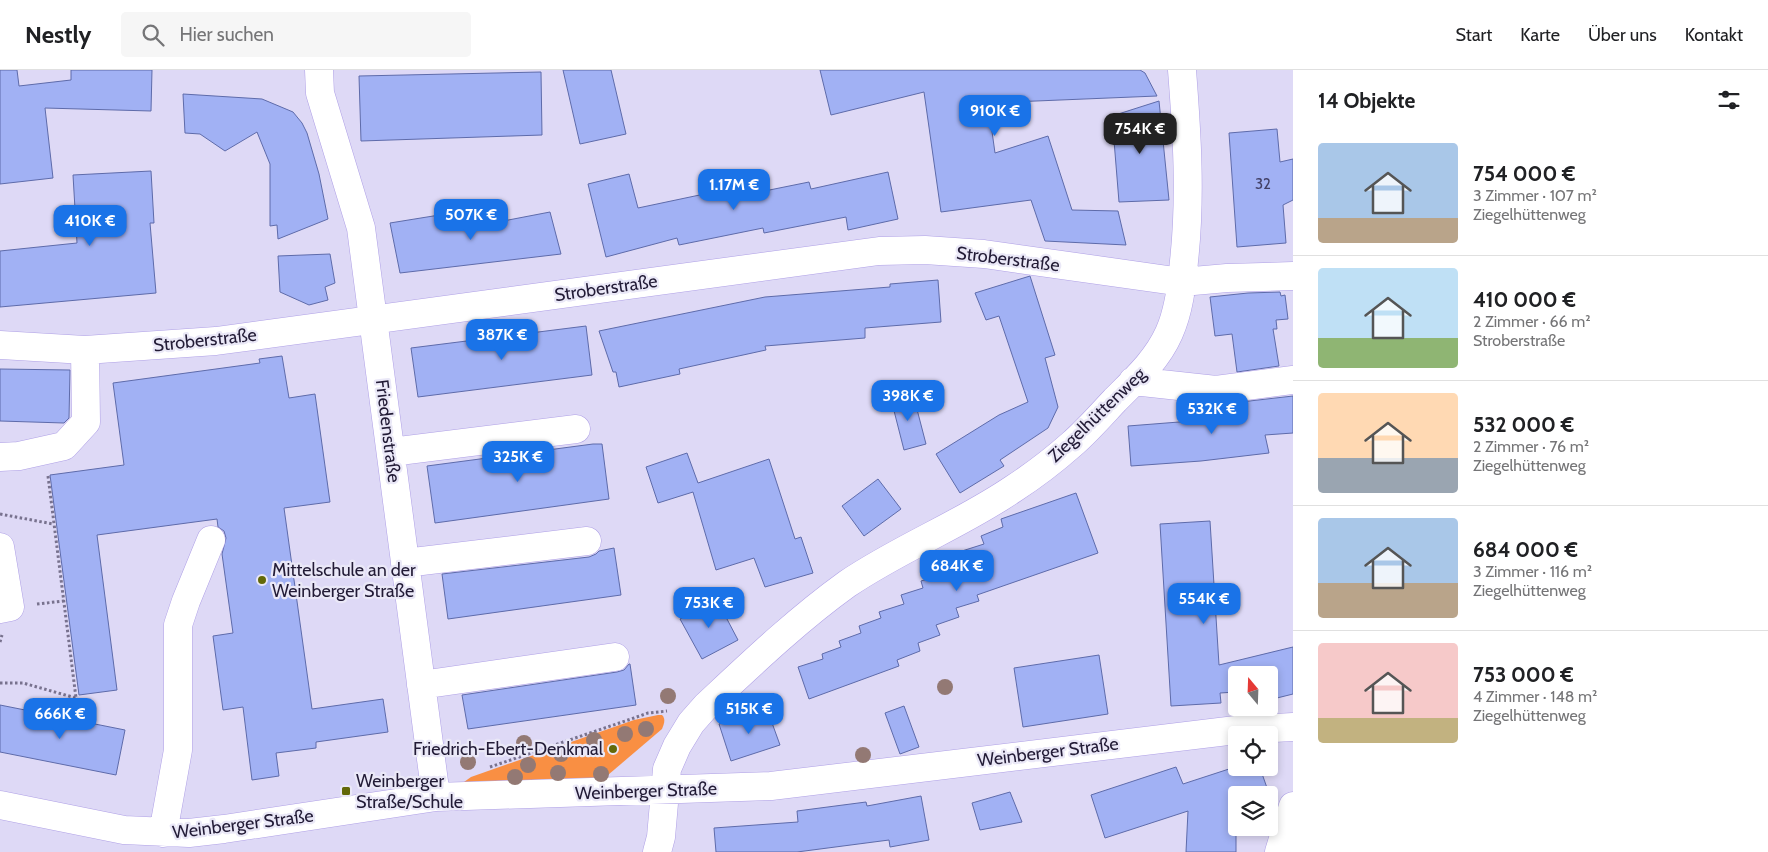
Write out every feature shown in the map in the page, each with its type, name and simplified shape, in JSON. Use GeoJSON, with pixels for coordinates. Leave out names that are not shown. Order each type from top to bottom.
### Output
{"type":"FeatureCollection","features":[{"type":"Feature","properties":{"kind":"street","name":"Friedenstraße"},"geometry":{"type":"LineString","coordinates":[[319,70],[320,93],[361,228],[436,797]]}},
{"type":"Feature","properties":{"kind":"street","name":"Ziegelhüttenweg"},"geometry":{"type":"LineString","coordinates":[[657,852],[667,769],[691,724],[729,684],[815,608],[849,583],[1013,489],[1072,444],[1151,363],[1170,332],[1182,282],[1189,190],[1182,70]]}},
{"type":"Feature","properties":{"kind":"street","name":"Stroberstraße"},"geometry":{"type":"LineString","coordinates":[[0,345],[85,350],[216,342],[879,251],[925,250],[984,254],[1182,282],[1227,278],[1293,276]]}},
{"type":"Feature","properties":{"kind":"street"},"geometry":{"type":"LineString","coordinates":[[0,456],[19,456],[64,446],[86,422],[85,350]]}},
{"type":"Feature","properties":{"kind":"street"},"geometry":{"type":"LineString","coordinates":[[1133,381],[1216,390],[1293,380]]}},
{"type":"Feature","properties":{"kind":"street"},"geometry":{"type":"LineString","coordinates":[[391,452],[576,429]]}},
{"type":"Feature","properties":{"kind":"street"},"geometry":{"type":"LineString","coordinates":[[164,833],[178,750],[178,625],[211,540]]}},
{"type":"Feature","properties":{"kind":"street"},"geometry":{"type":"LineString","coordinates":[[405,563],[587,541]]}},
{"type":"Feature","properties":{"kind":"street"},"geometry":{"type":"LineString","coordinates":[[0,547],[10,607],[0,609]]}},
{"type":"Feature","properties":{"kind":"street"},"geometry":{"type":"LineString","coordinates":[[421,685],[615,658]]}},
{"type":"Feature","properties":{"kind":"street","name":"Weinberger Straße"},"geometry":{"type":"LineString","coordinates":[[0,805],[124,830],[189,833],[436,797],[577,794],[772,786],[1236,730],[1293,728]]}},
{"type":"Feature","properties":{"kind":"street"},"geometry":{"type":"LineString","coordinates":[[1279,852],[1293,806]]}},
{"type":"Feature","properties":{"kind":"path"},"geometry":{"type":"LineString","coordinates":[[44,450],[76,698]]}},
{"type":"Feature","properties":{"kind":"path"},"geometry":{"type":"LineString","coordinates":[[0,514],[54,524]]}},
{"type":"Feature","properties":{"kind":"path"},"geometry":{"type":"LineString","coordinates":[[0,683],[23,683],[76,698],[81,703],[80,714]]}},
{"type":"Feature","properties":{"kind":"path"},"geometry":{"type":"LineString","coordinates":[[487,768],[648,713],[667,711],[691,724]]}},
{"type":"Feature","properties":{"kind":"shaded area"},"geometry":{"type":"Polygon","coordinates":[[[662,715],[664,718],[662,729],[602,778],[465,784],[464,782],[471,777],[634,720],[662,715]]]}},
{"type":"Feature","properties":{"kind":"building"},"geometry":{"type":"Polygon","coordinates":[[[0,70],[17,70],[19,86],[71,80],[71,70],[152,70],[151,111],[45,108],[53,178],[0,184],[0,70]]]}},
{"type":"Feature","properties":{"kind":"building"},"geometry":{"type":"Polygon","coordinates":[[[563,70],[611,70],[626,134],[580,144],[563,70]]]}},
{"type":"Feature","properties":{"kind":"building"},"geometry":{"type":"Polygon","coordinates":[[[820,70],[1140,70],[1145,73],[1157,96],[988,103],[995,153],[1048,136],[1072,210],[1118,211],[1126,245],[1045,241],[1031,200],[941,212],[924,92],[831,115],[820,70]]]}},
{"type":"Feature","properties":{"kind":"building"},"geometry":{"type":"Polygon","coordinates":[[[541,72],[542,135],[361,141],[359,76],[541,72]]]}},
{"type":"Feature","properties":{"kind":"building"},"geometry":{"type":"Polygon","coordinates":[[[183,94],[262,99],[293,112],[307,133],[319,174],[328,219],[278,239],[277,225],[270,226],[270,164],[257,132],[225,151],[200,134],[185,133],[183,94]]]}},
{"type":"Feature","properties":{"kind":"building"},"geometry":{"type":"Polygon","coordinates":[[[1159,101],[1169,200],[1119,202],[1112,116],[1159,101]]]}},
{"type":"Feature","properties":{"kind":"building"},"geometry":{"type":"Polygon","coordinates":[[[1277,129],[1280,162],[1293,159],[1293,200],[1283,205],[1286,243],[1237,247],[1229,133],[1277,129]]]}},
{"type":"Feature","properties":{"kind":"building"},"geometry":{"type":"Polygon","coordinates":[[[151,171],[154,223],[150,223],[156,293],[0,307],[0,251],[77,243],[73,175],[151,171]]]}},
{"type":"Feature","properties":{"kind":"building"},"geometry":{"type":"Polygon","coordinates":[[[888,172],[898,219],[848,230],[846,217],[764,233],[763,228],[679,245],[677,238],[606,257],[588,184],[629,174],[638,208],[728,189],[730,198],[809,182],[811,189],[888,172]]]}},
{"type":"Feature","properties":{"kind":"building"},"geometry":{"type":"Polygon","coordinates":[[[464,211],[472,227],[550,212],[561,254],[400,273],[390,223],[464,211]]]}},
{"type":"Feature","properties":{"kind":"building"},"geometry":{"type":"Polygon","coordinates":[[[330,254],[335,283],[325,287],[328,300],[309,305],[280,292],[278,256],[330,254]]]}},
{"type":"Feature","properties":{"kind":"building"},"geometry":{"type":"Polygon","coordinates":[[[1030,276],[1055,355],[1045,358],[1058,407],[1048,428],[1000,460],[1004,466],[960,493],[936,454],[999,415],[1028,402],[999,316],[986,320],[975,293],[1030,276]]]}},
{"type":"Feature","properties":{"kind":"building"},"geometry":{"type":"Polygon","coordinates":[[[938,280],[941,322],[865,328],[865,338],[765,346],[766,350],[679,369],[680,374],[619,387],[616,372],[613,372],[599,331],[765,297],[890,287],[890,284],[938,280]]]}},
{"type":"Feature","properties":{"kind":"building"},"geometry":{"type":"Polygon","coordinates":[[[1280,292],[1281,296],[1285,295],[1288,319],[1276,320],[1277,329],[1273,329],[1279,366],[1237,372],[1232,334],[1215,336],[1210,297],[1280,292]]]}},
{"type":"Feature","properties":{"kind":"building"},"geometry":{"type":"Polygon","coordinates":[[[586,326],[592,375],[418,397],[411,348],[586,326]]]}},
{"type":"Feature","properties":{"kind":"building"},"geometry":{"type":"Polygon","coordinates":[[[282,356],[289,398],[315,394],[330,502],[284,508],[312,709],[383,699],[388,732],[316,742],[316,748],[276,753],[279,776],[252,780],[243,707],[223,710],[213,636],[233,633],[222,554],[226,538],[224,531],[218,527],[217,519],[97,535],[117,690],[79,695],[50,475],[124,465],[113,383],[260,363],[259,359],[282,356]]]}},
{"type":"Feature","properties":{"kind":"building"},"geometry":{"type":"Polygon","coordinates":[[[0,369],[70,370],[69,418],[64,423],[0,421],[0,369]]]}},
{"type":"Feature","properties":{"kind":"building"},"geometry":{"type":"Polygon","coordinates":[[[913,394],[926,444],[904,450],[891,399],[913,394]]]}},
{"type":"Feature","properties":{"kind":"building"},"geometry":{"type":"Polygon","coordinates":[[[1293,396],[1293,433],[1265,435],[1269,453],[1201,461],[1131,466],[1128,426],[1243,417],[1241,402],[1293,396]]]}},
{"type":"Feature","properties":{"kind":"building"},"geometry":{"type":"Polygon","coordinates":[[[602,444],[609,499],[435,523],[427,466],[602,444]]]}},
{"type":"Feature","properties":{"kind":"building"},"geometry":{"type":"Polygon","coordinates":[[[687,453],[698,483],[769,459],[795,539],[801,537],[813,573],[765,587],[754,558],[716,570],[693,492],[658,503],[646,467],[687,453]]]}},
{"type":"Feature","properties":{"kind":"building"},"geometry":{"type":"Polygon","coordinates":[[[878,479],[901,509],[864,536],[842,506],[878,479]]]}},
{"type":"Feature","properties":{"kind":"building"},"geometry":{"type":"Polygon","coordinates":[[[1076,493],[1098,553],[977,595],[979,601],[956,608],[959,617],[936,625],[940,635],[918,643],[920,651],[897,660],[899,666],[809,699],[798,667],[823,659],[822,654],[841,647],[839,641],[861,633],[859,626],[881,618],[879,612],[904,604],[901,595],[923,588],[921,581],[944,574],[941,566],[964,557],[962,551],[984,544],[981,536],[1003,527],[1001,519],[1076,493]]]}},
{"type":"Feature","properties":{"kind":"building"},"geometry":{"type":"Polygon","coordinates":[[[1210,521],[1219,665],[1293,647],[1293,694],[1278,698],[1278,666],[1228,666],[1228,692],[1220,693],[1221,703],[1171,706],[1160,524],[1210,521]]]}},
{"type":"Feature","properties":{"kind":"building"},"geometry":{"type":"Polygon","coordinates":[[[614,548],[621,595],[448,619],[442,574],[589,557],[599,551],[614,548]]]}},
{"type":"Feature","properties":{"kind":"building"},"geometry":{"type":"Polygon","coordinates":[[[717,600],[738,640],[702,659],[680,619],[717,600]]]}},
{"type":"Feature","properties":{"kind":"building"},"geometry":{"type":"Polygon","coordinates":[[[1099,655],[1108,714],[1023,727],[1014,668],[1099,655]]]}},
{"type":"Feature","properties":{"kind":"building"},"geometry":{"type":"Polygon","coordinates":[[[629,664],[636,705],[468,729],[462,695],[617,672],[624,670],[629,664]]]}},
{"type":"Feature","properties":{"kind":"building"},"geometry":{"type":"Polygon","coordinates":[[[0,705],[125,730],[116,775],[0,752],[0,705]]]}},
{"type":"Feature","properties":{"kind":"building"},"geometry":{"type":"Polygon","coordinates":[[[904,706],[919,747],[900,754],[885,713],[904,706]]]}},
{"type":"Feature","properties":{"kind":"building"},"geometry":{"type":"Polygon","coordinates":[[[767,709],[780,745],[731,761],[719,724],[767,709]]]}},
{"type":"Feature","properties":{"kind":"building"},"geometry":{"type":"Polygon","coordinates":[[[1176,767],[1183,784],[1228,769],[1228,776],[1263,776],[1266,786],[1228,786],[1228,836],[1236,836],[1236,852],[1186,852],[1188,811],[1105,838],[1091,795],[1176,767]]]}},
{"type":"Feature","properties":{"kind":"building"},"geometry":{"type":"Polygon","coordinates":[[[1010,792],[1022,822],[980,830],[972,803],[1010,792]]]}},
{"type":"Feature","properties":{"kind":"building"},"geometry":{"type":"Polygon","coordinates":[[[921,796],[929,840],[890,847],[889,840],[797,852],[716,852],[714,828],[798,822],[797,811],[866,802],[867,806],[921,796]]]}},
{"type":"Feature","properties":{"kind":"place","name":"Mittelschule an der Weinberger Straße"},"geometry":{"type":"Point","coordinates":[262,580]}},
{"type":"Feature","properties":{"kind":"place","name":"Friedrich-Ebert-Denkmal"},"geometry":{"type":"Point","coordinates":[613,749]}},
{"type":"Feature","properties":{"kind":"place","name":"Weinberger Straße/Schule"},"geometry":{"type":"Point","coordinates":[346,791]}}]}
